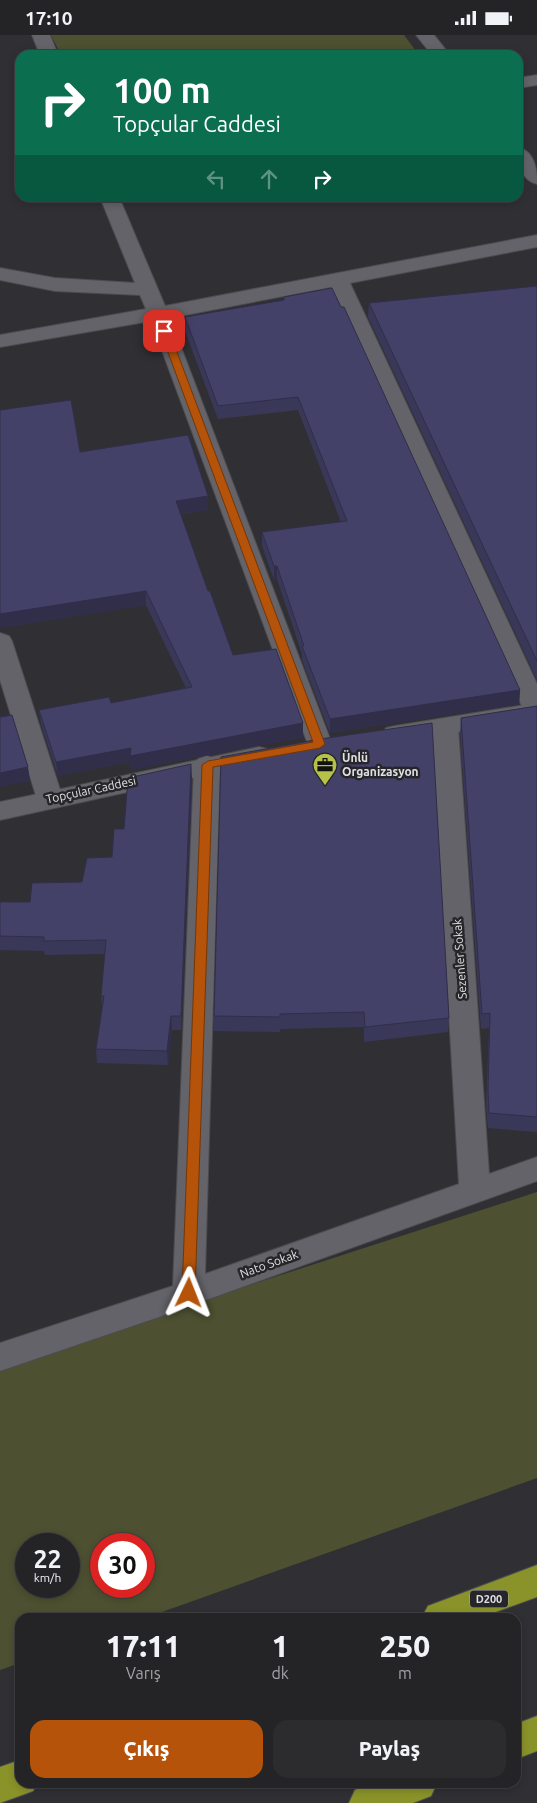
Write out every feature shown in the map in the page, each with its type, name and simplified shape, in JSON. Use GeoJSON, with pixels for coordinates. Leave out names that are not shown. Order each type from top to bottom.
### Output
{"type":"FeatureCollection","features":[{"type":"Feature","properties":{"kind":"highway","name":"D200"},"geometry":{"type":"LineString","coordinates":[[451,1613],[537,1581]]}},
{"type":"Feature","properties":{"kind":"highway"},"geometry":{"type":"LineString","coordinates":[[521,1740],[537,1733]]}},
{"type":"Feature","properties":{"kind":"highway"},"geometry":{"type":"LineString","coordinates":[[0,1785],[15,1780]]}},
{"type":"Feature","properties":{"kind":"highway"},"geometry":{"type":"LineString","coordinates":[[368,1803],[406,1788]]}},
{"type":"Feature","properties":{"kind":"street"},"geometry":{"type":"LineString","coordinates":[[41,35],[47,50]]}},
{"type":"Feature","properties":{"kind":"street"},"geometry":{"type":"LineString","coordinates":[[425,35],[436,50]]}},
{"type":"Feature","properties":{"kind":"street"},"geometry":{"type":"LineString","coordinates":[[523,82],[537,80]]}},
{"type":"Feature","properties":{"kind":"street"},"geometry":{"type":"LineString","coordinates":[[523,160],[537,178]]}},
{"type":"Feature","properties":{"kind":"street"},"geometry":{"type":"LineString","coordinates":[[111,202],[158,313]]}},
{"type":"Feature","properties":{"kind":"street"},"geometry":{"type":"LineString","coordinates":[[0,341],[537,241]]}},
{"type":"Feature","properties":{"kind":"street"},"geometry":{"type":"LineString","coordinates":[[0,274],[28,282],[116,289],[148,289]]}},
{"type":"Feature","properties":{"kind":"street"},"geometry":{"type":"LineString","coordinates":[[338,279],[537,711],[368,738]]}},
{"type":"Feature","properties":{"kind":"street","name":"Topçular Caddesi"},"geometry":{"type":"LineString","coordinates":[[0,811],[208,765],[329,743],[158,313]]}},
{"type":"Feature","properties":{"kind":"street"},"geometry":{"type":"LineString","coordinates":[[0,641],[50,799]]}},
{"type":"Feature","properties":{"kind":"street","name":"Sezenler Sokak"},"geometry":{"type":"LineString","coordinates":[[445,727],[476,1191]]}},
{"type":"Feature","properties":{"kind":"street"},"geometry":{"type":"LineString","coordinates":[[189,1293],[208,765]]}},
{"type":"Feature","properties":{"kind":"street","name":"Nato Sokak"},"geometry":{"type":"LineString","coordinates":[[0,1357],[189,1293],[537,1169]]}},
{"type":"Feature","properties":{"kind":"green space"},"geometry":{"type":"Polygon","coordinates":[[[51,35],[404,35],[415,50],[58,50],[51,35]]]}},
{"type":"Feature","properties":{"kind":"green space"},"geometry":{"type":"Polygon","coordinates":[[[537,1192],[537,1478],[159,1613],[15,1613],[15,1665],[0,1670],[0,1366],[537,1192]]]}},
{"type":"Feature","properties":{"kind":"building"},"geometry":{"type":"Polygon","coordinates":[[[537,286],[537,661],[369,303],[537,286]]]}},
{"type":"Feature","properties":{"kind":"building"},"geometry":{"type":"Polygon","coordinates":[[[332,288],[341,307],[344,307],[520,690],[330,719],[302,646],[304,646],[277,566],[274,566],[262,532],[347,521],[298,397],[218,406],[185,317],[284,300],[284,297],[332,288]]]}},
{"type":"Feature","properties":{"kind":"building"},"geometry":{"type":"Polygon","coordinates":[[[71,400],[80,452],[188,435],[208,496],[176,501],[233,655],[276,649],[303,723],[130,756],[131,748],[56,762],[39,710],[109,697],[111,703],[192,687],[146,591],[0,614],[0,410],[71,400]]]}},
{"type":"Feature","properties":{"kind":"building"},"geometry":{"type":"Polygon","coordinates":[[[537,706],[537,1117],[489,1113],[490,1013],[482,1014],[461,718],[537,706]]]}},
{"type":"Feature","properties":{"kind":"building"},"geometry":{"type":"Polygon","coordinates":[[[0,714],[1,717],[12,715],[28,767],[0,773],[0,714]]]}},
{"type":"Feature","properties":{"kind":"building"},"geometry":{"type":"Polygon","coordinates":[[[432,723],[449,1018],[365,1027],[364,1012],[280,1014],[280,1017],[214,1016],[221,757],[320,739],[432,723]]]}},
{"type":"Feature","properties":{"kind":"building"},"geometry":{"type":"Polygon","coordinates":[[[191,764],[181,1016],[171,1016],[167,1051],[96,1049],[104,996],[101,996],[106,940],[44,941],[44,937],[0,936],[0,902],[30,902],[32,883],[82,882],[87,858],[112,857],[114,829],[124,829],[128,778],[191,764]]]}},
{"type":"Feature","properties":{"kind":"place","name":"Ünlü Organizasyon"},"geometry":{"type":"Point","coordinates":[325,786]}},
{"type":"Feature","properties":{"kind":"route"},"geometry":{"type":"LineString","coordinates":[[164,331],[320,744],[208,765],[189,1293]]}}]}
